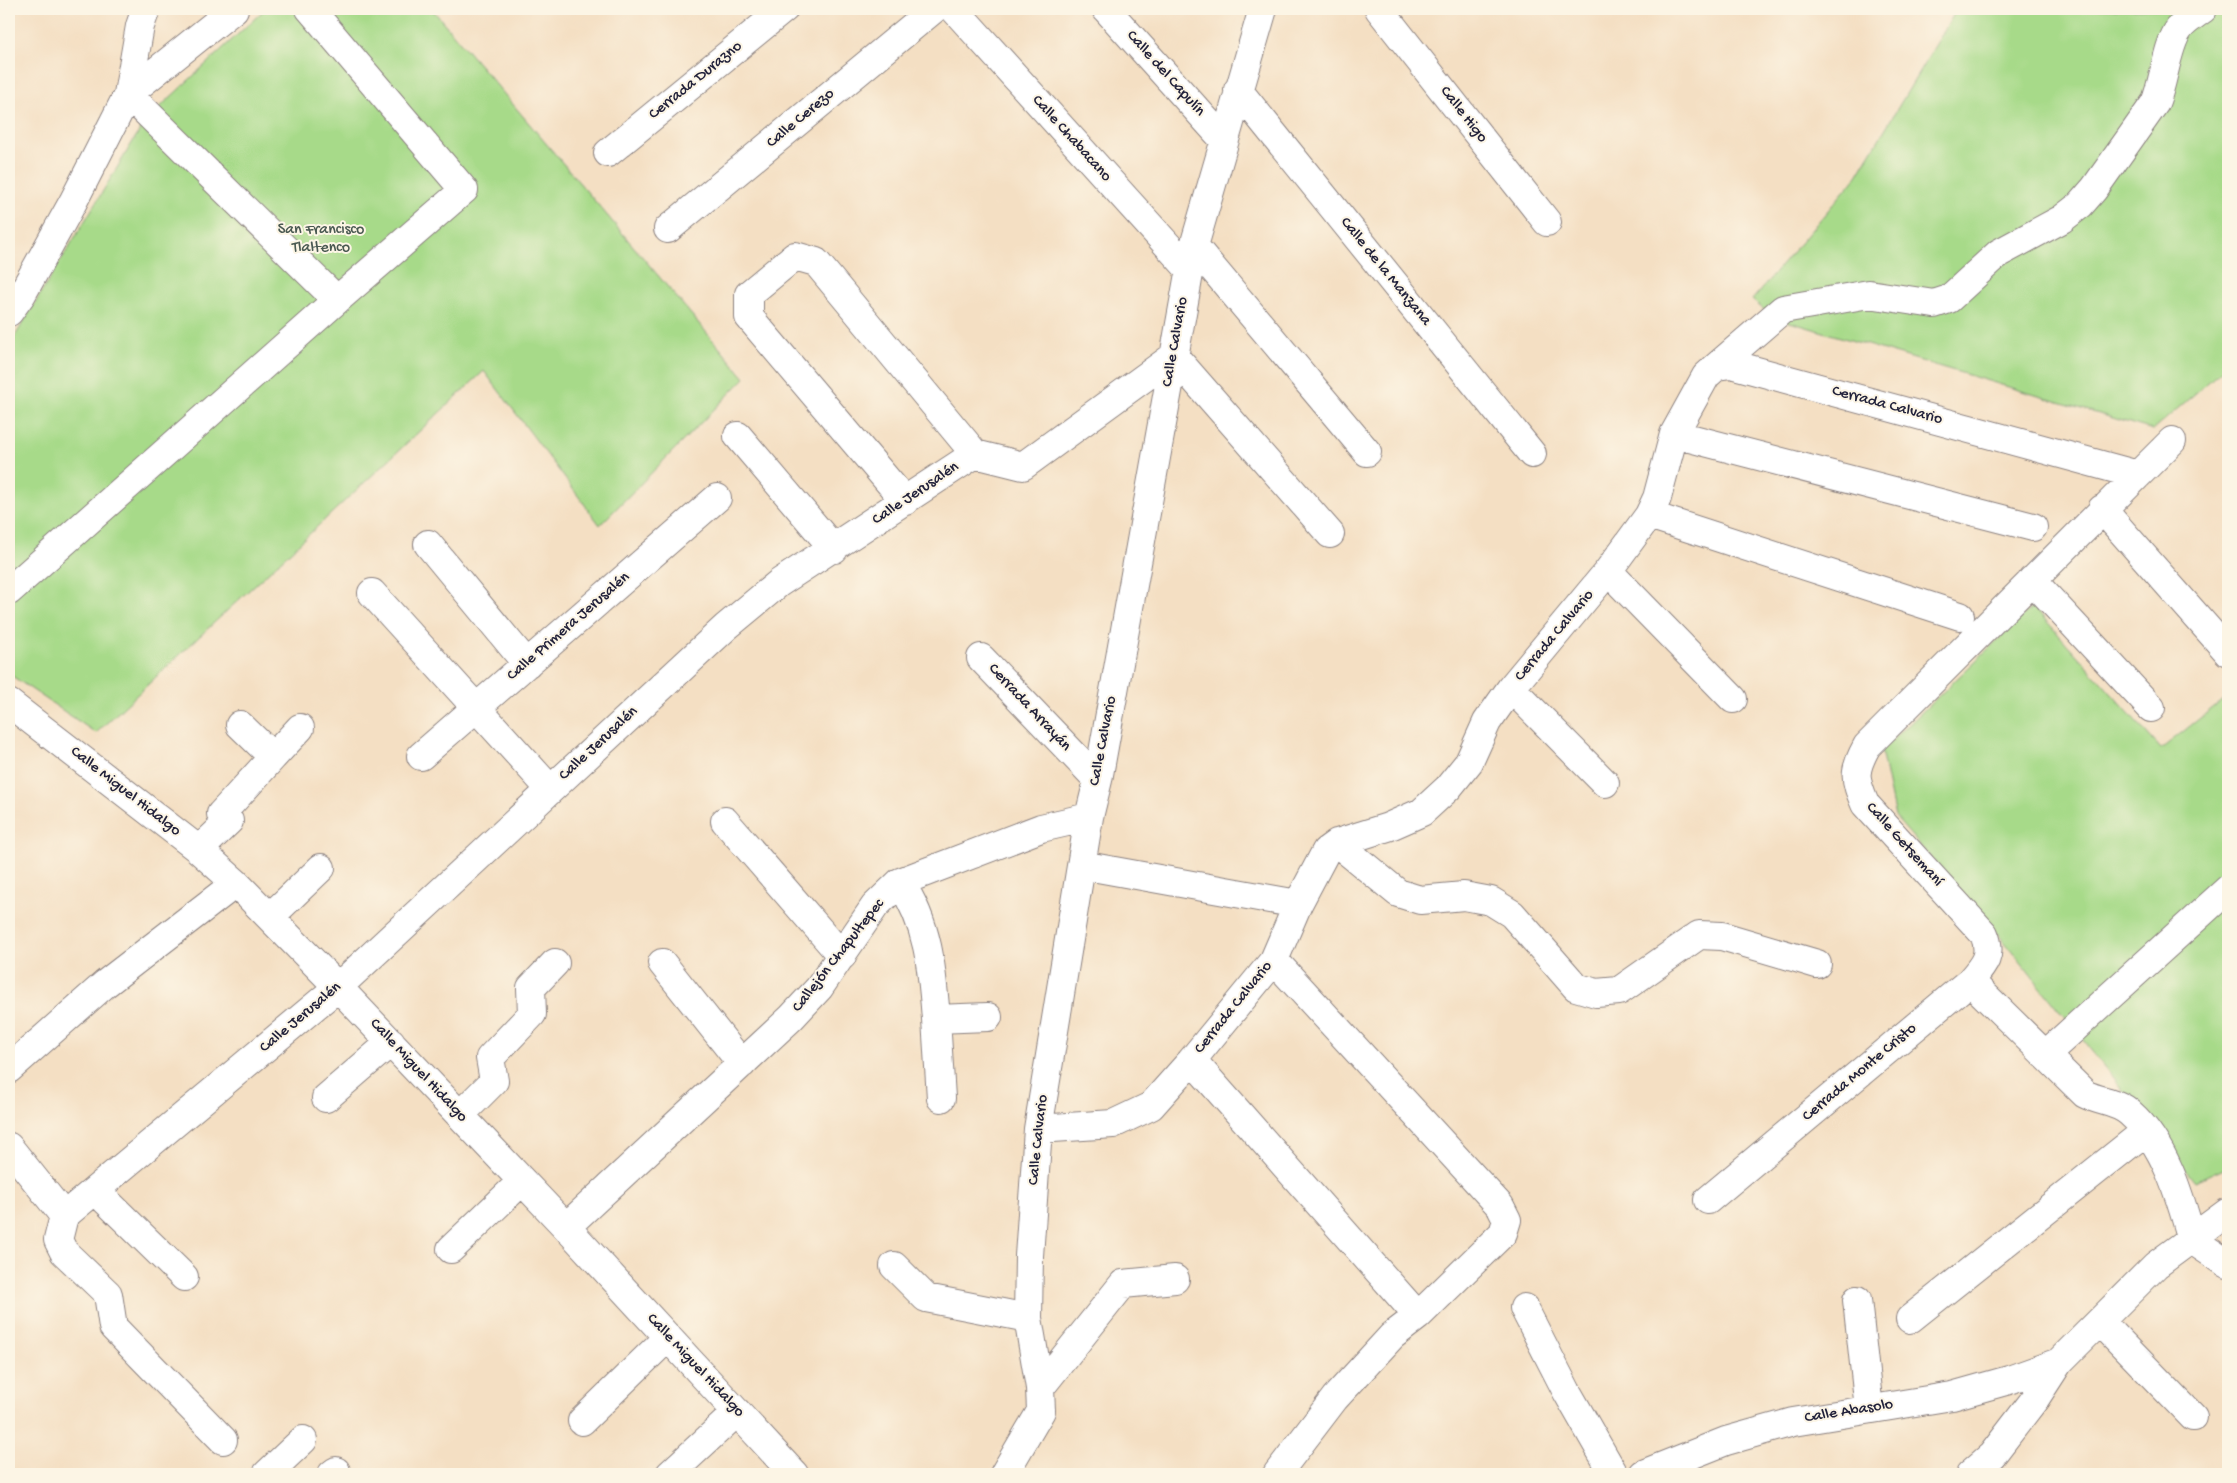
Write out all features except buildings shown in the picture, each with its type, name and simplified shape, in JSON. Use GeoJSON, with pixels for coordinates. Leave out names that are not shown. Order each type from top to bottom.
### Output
{"type":"FeatureCollection","features":[{"type":"Feature","properties":{"kind":"street"},"geometry":{"type":"LineString","coordinates":[[9,312],[22,294],[73,202],[128,94],[140,26],[146,9]]}},
{"type":"Feature","properties":{"kind":"street"},"geometry":{"type":"LineString","coordinates":[[128,94],[234,9]]}},
{"type":"Feature","properties":{"kind":"street"},"geometry":{"type":"LineString","coordinates":[[9,591],[464,190],[310,9]]}},
{"type":"Feature","properties":{"kind":"street","name":"Cerrada Durazno"},"geometry":{"type":"LineString","coordinates":[[608,153],[784,9]]}},
{"type":"Feature","properties":{"kind":"street","name":"Calle Cerezo"},"geometry":{"type":"LineString","coordinates":[[668,229],[934,9]]}},
{"type":"Feature","properties":{"kind":"street","name":"Calle Chabacano"},"geometry":{"type":"LineString","coordinates":[[954,9],[1191,258],[1367,452]]}},
{"type":"Feature","properties":{"kind":"street","name":"Calle del Capulín"},"geometry":{"type":"LineString","coordinates":[[1106,9],[1224,140]]}},
{"type":"Feature","properties":{"kind":"street","name":"Calle Higo"},"geometry":{"type":"LineString","coordinates":[[1379,9],[1547,222]]}},
{"type":"Feature","properties":{"kind":"street"},"geometry":{"type":"LineString","coordinates":[[1717,366],[1783,310],[1869,294],[1934,304],[1950,299],[1999,252],[2062,219],[2080,205],[2094,189],[2156,103],[2176,35],[2179,29],[2203,9]]}},
{"type":"Feature","properties":{"kind":"street","name":"Calle Calvario"},"geometry":{"type":"LineString","coordinates":[[1004,1474],[1041,1410],[1040,1388],[1028,1318],[1029,1256],[1038,1129],[1089,818],[1098,780],[1191,258],[1258,11]]}},
{"type":"Feature","properties":{"kind":"street","name":"Calle de la Manzana"},"geometry":{"type":"LineString","coordinates":[[1238,90],[1532,454]]}},
{"type":"Feature","properties":{"kind":"street"},"geometry":{"type":"LineString","coordinates":[[128,94],[337,300]]}},
{"type":"Feature","properties":{"kind":"street"},"geometry":{"type":"LineString","coordinates":[[905,501],[749,317],[749,294],[795,256],[816,262],[975,454]]}},
{"type":"Feature","properties":{"kind":"street"},"geometry":{"type":"LineString","coordinates":[[1174,356],[1330,534]]}},
{"type":"Feature","properties":{"kind":"street","name":"Calle Jerusalén"},"geometry":{"type":"LineString","coordinates":[[64,1216],[338,987],[726,627],[779,583],[975,454],[1023,466],[1174,356]]}},
{"type":"Feature","properties":{"kind":"street","name":"Cerrada Calvario"},"geometry":{"type":"LineString","coordinates":[[1038,1129],[1113,1124],[1151,1106],[1192,1060],[1274,960],[1298,904],[1326,851],[1337,843],[1388,827],[1422,812],[1448,788],[1469,762],[1487,722],[1511,688],[1608,571],[1649,515],[1657,498],[1674,434],[1706,376],[1717,366],[1731,364],[2138,475]]}},
{"type":"Feature","properties":{"kind":"street"},"geometry":{"type":"LineString","coordinates":[[1674,434],[2033,527]]}},
{"type":"Feature","properties":{"kind":"street"},"geometry":{"type":"LineString","coordinates":[[738,436],[834,548]]}},
{"type":"Feature","properties":{"kind":"street"},"geometry":{"type":"LineString","coordinates":[[2151,708],[2032,580],[2172,441]]}},
{"type":"Feature","properties":{"kind":"street","name":"Calle Primera Jerusalén"},"geometry":{"type":"LineString","coordinates":[[421,756],[717,498]]}},
{"type":"Feature","properties":{"kind":"street"},"geometry":{"type":"LineString","coordinates":[[2102,509],[2228,652]]}},
{"type":"Feature","properties":{"kind":"street"},"geometry":{"type":"LineString","coordinates":[[1649,515],[1960,616]]}},
{"type":"Feature","properties":{"kind":"street"},"geometry":{"type":"LineString","coordinates":[[428,544],[527,664]]}},
{"type":"Feature","properties":{"kind":"street"},"geometry":{"type":"LineString","coordinates":[[1608,571],[1732,699]]}},
{"type":"Feature","properties":{"kind":"street","name":"Calle Getsemaní"},"geometry":{"type":"LineString","coordinates":[[1984,934],[1866,804],[1856,782],[1858,762],[1867,746],[2032,580]]}},
{"type":"Feature","properties":{"kind":"street"},"geometry":{"type":"LineString","coordinates":[[372,593],[550,789]]}},
{"type":"Feature","properties":{"kind":"street","name":"Cerrada Arrayán"},"geometry":{"type":"LineString","coordinates":[[981,658],[1098,780]]}},
{"type":"Feature","properties":{"kind":"street"},"geometry":{"type":"LineString","coordinates":[[1511,688],[1605,783]]}},
{"type":"Feature","properties":{"kind":"street","name":"Calle Miguel Hidalgo"},"geometry":{"type":"LineString","coordinates":[[10,706],[199,850],[236,883],[391,1042],[566,1227],[794,1474]]}},
{"type":"Feature","properties":{"kind":"street"},"geometry":{"type":"LineString","coordinates":[[240,725],[273,757]]}},
{"type":"Feature","properties":{"kind":"street"},"geometry":{"type":"LineString","coordinates":[[199,850],[229,820],[221,814],[300,728]]}},
{"type":"Feature","properties":{"kind":"street","name":"Callejón Chapultepec"},"geometry":{"type":"LineString","coordinates":[[566,1227],[791,1018],[819,988],[876,906],[900,882],[1041,828],[1089,818]]}},
{"type":"Feature","properties":{"kind":"street"},"geometry":{"type":"LineString","coordinates":[[725,821],[842,956]]}},
{"type":"Feature","properties":{"kind":"street"},"geometry":{"type":"LineString","coordinates":[[1337,843],[1398,893],[1420,900],[1464,896],[1491,901],[1512,914],[1576,987],[1596,993],[1619,991],[1699,935],[1722,936],[1817,964]]}},
{"type":"Feature","properties":{"kind":"street"},"geometry":{"type":"LineString","coordinates":[[1081,865],[1298,904]]}},
{"type":"Feature","properties":{"kind":"street"},"geometry":{"type":"LineString","coordinates":[[270,917],[320,868]]}},
{"type":"Feature","properties":{"kind":"street"},"geometry":{"type":"LineString","coordinates":[[900,882],[914,902],[931,960],[941,1098]]}},
{"type":"Feature","properties":{"kind":"street"},"geometry":{"type":"LineString","coordinates":[[9,1070],[106,984],[236,883]]}},
{"type":"Feature","properties":{"kind":"street"},"geometry":{"type":"LineString","coordinates":[[2045,1055],[2228,889]]}},
{"type":"Feature","properties":{"kind":"street","name":"Cerrada Monte Cristo"},"geometry":{"type":"LineString","coordinates":[[1708,1200],[1970,981],[1980,969],[1988,954],[1988,943],[1984,934]]}},
{"type":"Feature","properties":{"kind":"street"},"geometry":{"type":"LineString","coordinates":[[1274,960],[1500,1206],[1507,1220],[1503,1233],[1418,1316],[1392,1336],[1335,1398],[1277,1474]]}},
{"type":"Feature","properties":{"kind":"street"},"geometry":{"type":"LineString","coordinates":[[460,1115],[494,1081],[490,1058],[532,1014],[531,988],[555,962]]}},
{"type":"Feature","properties":{"kind":"street"},"geometry":{"type":"LineString","coordinates":[[662,963],[742,1064]]}},
{"type":"Feature","properties":{"kind":"street"},"geometry":{"type":"LineString","coordinates":[[1970,981],[2085,1094],[2094,1099],[2108,1100],[2138,1122],[2168,1166],[2181,1199],[2192,1240],[2228,1264]]}},
{"type":"Feature","properties":{"kind":"street"},"geometry":{"type":"LineString","coordinates":[[936,1019],[988,1017]]}},
{"type":"Feature","properties":{"kind":"street"},"geometry":{"type":"LineString","coordinates":[[326,1098],[391,1042]]}},
{"type":"Feature","properties":{"kind":"street"},"geometry":{"type":"LineString","coordinates":[[1192,1060],[1418,1316]]}},
{"type":"Feature","properties":{"kind":"street"},"geometry":{"type":"LineString","coordinates":[[1910,1319],[2138,1122]]}},
{"type":"Feature","properties":{"kind":"street"},"geometry":{"type":"LineString","coordinates":[[9,1147],[64,1216],[58,1240],[64,1252],[108,1294],[112,1327],[223,1440]]}},
{"type":"Feature","properties":{"kind":"street"},"geometry":{"type":"LineString","coordinates":[[451,1249],[522,1181]]}},
{"type":"Feature","properties":{"kind":"street"},"geometry":{"type":"LineString","coordinates":[[95,1190],[184,1278]]}},
{"type":"Feature","properties":{"kind":"street"},"geometry":{"type":"LineString","coordinates":[[1970,1474],[1992,1455],[2059,1362],[2156,1265],[2228,1212]]}},
{"type":"Feature","properties":{"kind":"street"},"geometry":{"type":"LineString","coordinates":[[894,1266],[926,1298],[1028,1318]]}},
{"type":"Feature","properties":{"kind":"street"},"geometry":{"type":"LineString","coordinates":[[1040,1388],[1123,1284],[1175,1279]]}},
{"type":"Feature","properties":{"kind":"street"},"geometry":{"type":"LineString","coordinates":[[1857,1300],[1869,1409]]}},
{"type":"Feature","properties":{"kind":"street"},"geometry":{"type":"LineString","coordinates":[[1524,1308],[1567,1392],[1614,1474]]}},
{"type":"Feature","properties":{"kind":"street"},"geometry":{"type":"LineString","coordinates":[[2100,1321],[2193,1417]]}},
{"type":"Feature","properties":{"kind":"street"},"geometry":{"type":"LineString","coordinates":[[582,1420],[668,1337]]}},
{"type":"Feature","properties":{"kind":"street","name":"Calle Abasolo"},"geometry":{"type":"LineString","coordinates":[[1656,1472],[1726,1441],[1793,1422],[1952,1396],[2010,1380],[2059,1362]]}},
{"type":"Feature","properties":{"kind":"street"},"geometry":{"type":"LineString","coordinates":[[670,1474],[738,1412]]}},
{"type":"Feature","properties":{"kind":"street"},"geometry":{"type":"LineString","coordinates":[[267,1474],[303,1440]]}},
{"type":"Feature","properties":{"kind":"green space","name":"San Francisco Tlaltenco"},"geometry":{"type":"Polygon","coordinates":[[[265,9],[432,9],[745,378],[600,525],[484,371],[96,733],[9,674],[9,346],[146,120],[265,9]]]}},
{"type":"Feature","properties":{"kind":"green space"},"geometry":{"type":"Polygon","coordinates":[[[1957,9],[2228,9],[2228,365],[2153,430],[1773,317],[1752,300],[1857,176],[1957,9]]]}},
{"type":"Feature","properties":{"kind":"green space"},"geometry":{"type":"Polygon","coordinates":[[[2033,606],[2161,749],[2228,696],[2228,1166],[2195,1181],[2008,946],[1895,817],[1881,751],[2033,606]]]}}]}
